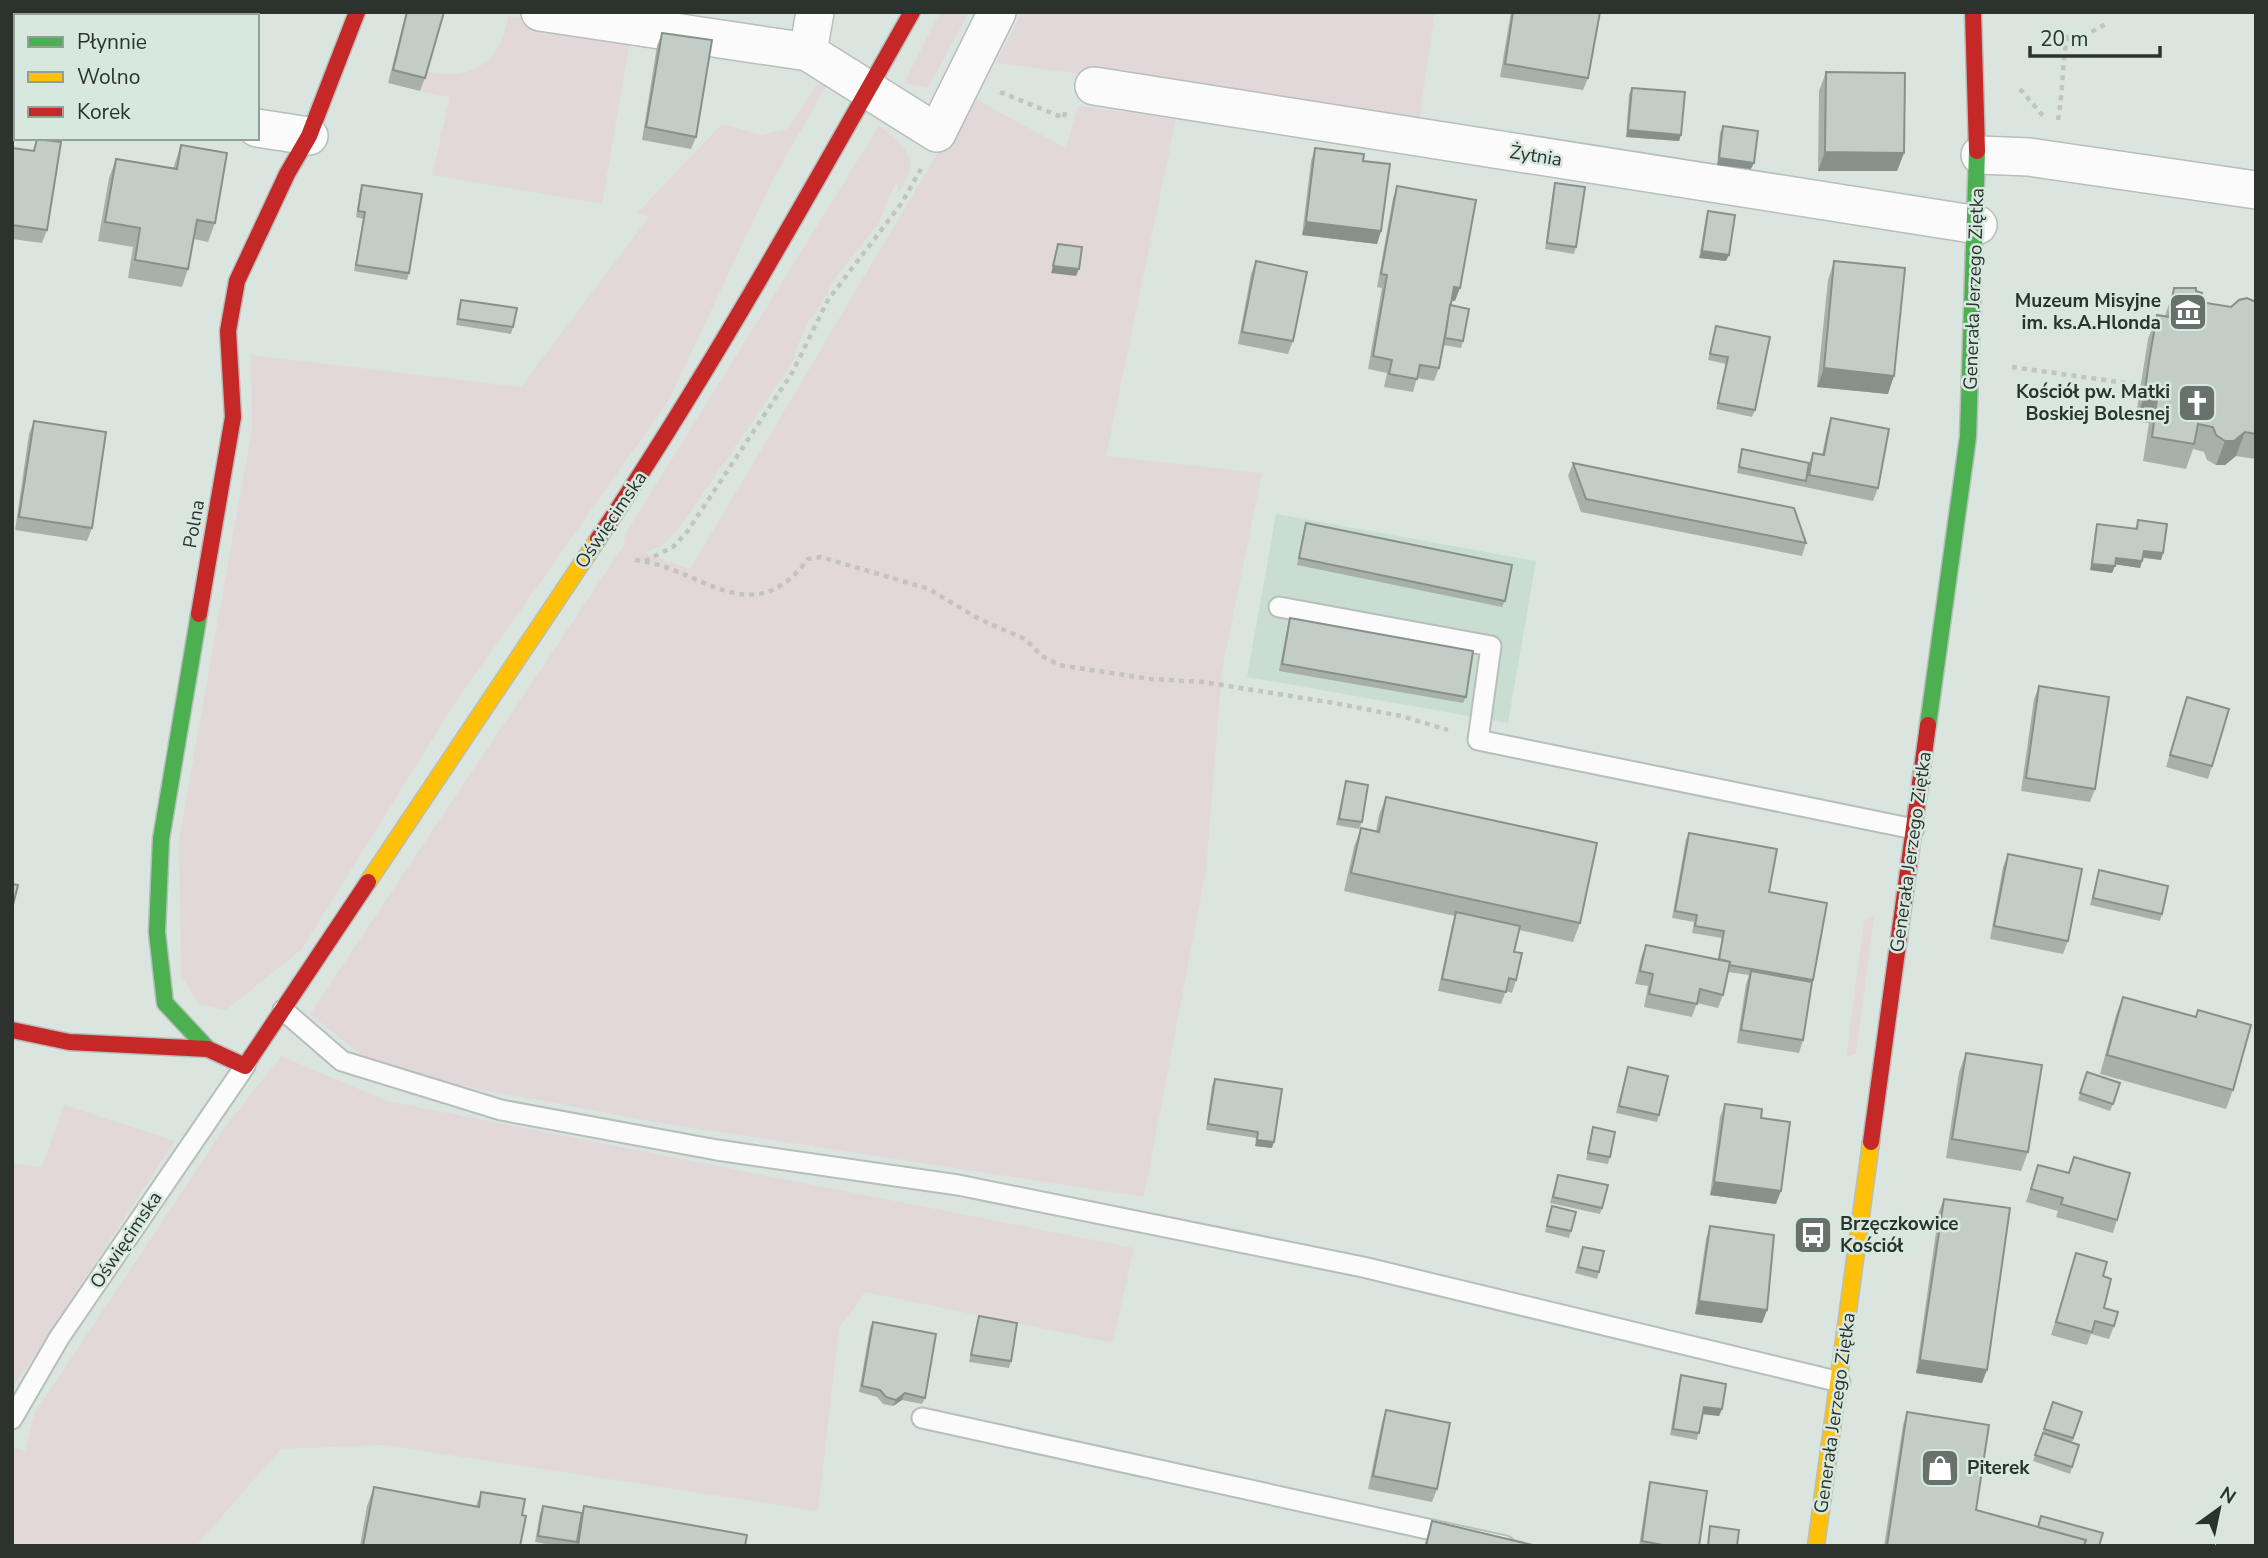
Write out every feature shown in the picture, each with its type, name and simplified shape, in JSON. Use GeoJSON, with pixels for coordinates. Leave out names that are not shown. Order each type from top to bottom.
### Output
{"type":"FeatureCollection","features":[{"type":"Feature","properties":{"kind":"street","name":"Polna"},"geometry":{"type":"LineString","coordinates":[[208,1049],[165,1003],[157,932],[161,839],[233,417],[229,331],[237,281],[286,174],[309,136],[357,12]]}},
{"type":"Feature","properties":{"kind":"street"},"geometry":{"type":"LineString","coordinates":[[540,12],[808,52],[937,133],[997,12]]}},
{"type":"Feature","properties":{"kind":"street"},"geometry":{"type":"LineString","coordinates":[[808,52],[815,12]]}},
{"type":"Feature","properties":{"kind":"street","name":"Oświęcimska"},"geometry":{"type":"LineString","coordinates":[[245,1066],[685,406],[774,256],[912,12]]}},
{"type":"Feature","properties":{"kind":"street","name":"Generała Jerzego Ziętka"},"geometry":{"type":"LineString","coordinates":[[1816,1546],[1968,437],[1980,155],[1973,12]]}},
{"type":"Feature","properties":{"kind":"street","name":"Żytnia"},"geometry":{"type":"LineString","coordinates":[[1094,86],[1978,225]]}},
{"type":"Feature","properties":{"kind":"street"},"geometry":{"type":"LineString","coordinates":[[259,128],[309,136]]}},
{"type":"Feature","properties":{"kind":"street"},"geometry":{"type":"LineString","coordinates":[[1980,155],[2029,157],[2256,190]]}},
{"type":"Feature","properties":{"kind":"street","name":"Polna"},"geometry":{"type":"LineString","coordinates":[[12,1030],[69,1042],[208,1049],[245,1066]]}},
{"type":"Feature","properties":{"kind":"lane"},"geometry":{"type":"LineString","coordinates":[[1279,607],[1490,646],[1478,740],[1914,829]]}},
{"type":"Feature","properties":{"kind":"lane"},"geometry":{"type":"LineString","coordinates":[[284,1010],[342,1061],[501,1110],[717,1150],[958,1185],[1363,1267],[1840,1382]]}},
{"type":"Feature","properties":{"kind":"lane","name":"Oświęcimska"},"geometry":{"type":"LineString","coordinates":[[12,1419],[59,1338],[245,1066]]}},
{"type":"Feature","properties":{"kind":"lane"},"geometry":{"type":"LineString","coordinates":[[922,1418],[1505,1546]]}},
{"type":"Feature","properties":{"kind":"path"},"geometry":{"type":"LineString","coordinates":[[2057,124],[2067,37],[2078,39],[2106,24]]}},
{"type":"Feature","properties":{"kind":"path"},"geometry":{"type":"LineString","coordinates":[[966,78],[1064,118]]}},
{"type":"Feature","properties":{"kind":"path"},"geometry":{"type":"LineString","coordinates":[[2019,87],[2032,107],[2057,124],[2067,127]]}},
{"type":"Feature","properties":{"kind":"path"},"geometry":{"type":"LineString","coordinates":[[644,561],[673,547],[687,532],[792,373],[832,293],[906,195],[937,133]]}},
{"type":"Feature","properties":{"kind":"path"},"geometry":{"type":"LineString","coordinates":[[2011,367],[2140,385]]}},
{"type":"Feature","properties":{"kind":"path"},"geometry":{"type":"LineString","coordinates":[[599,537],[626,557],[644,561],[727,592],[748,594],[767,591],[789,582],[808,559],[821,557],[929,589],[979,619],[1025,639],[1042,656],[1059,665],[1150,678],[1203,682],[1334,703],[1433,724]]}},
{"type":"Feature","properties":{"kind":"shaded area"},"geometry":{"type":"Polygon","coordinates":[[[940,12],[969,12],[928,88],[904,83],[940,12]]]}},
{"type":"Feature","properties":{"kind":"shaded area"},"geometry":{"type":"Polygon","coordinates":[[[1022,12],[1435,12],[1418,127],[1182,87],[996,63],[1022,12]]]}},
{"type":"Feature","properties":{"kind":"shaded area"},"geometry":{"type":"Polygon","coordinates":[[[508,16],[631,35],[602,204],[432,175],[450,97],[420,91],[426,71],[457,74],[482,65],[499,45],[508,16]]]}},
{"type":"Feature","properties":{"kind":"shaded area"},"geometry":{"type":"Polygon","coordinates":[[[818,84],[827,85],[773,179],[669,400],[455,703],[302,949],[226,1010],[199,1004],[181,975],[179,839],[252,428],[251,355],[521,387],[649,217],[637,213],[722,124],[761,135],[787,129],[818,84]]]}},
{"type":"Feature","properties":{"kind":"shaded area"},"geometry":{"type":"Polygon","coordinates":[[[971,97],[1066,148],[1078,106],[1176,119],[1106,456],[1262,473],[1222,671],[1206,870],[1144,1197],[661,1123],[442,1082],[363,1056],[310,1014],[625,543],[624,536],[879,126],[897,140],[908,155],[910,163],[905,181],[898,193],[898,185],[895,184],[879,223],[837,276],[813,317],[810,317],[794,355],[796,357],[681,526],[664,544],[645,553],[690,569],[971,97]]]}},
{"type":"Feature","properties":{"kind":"shaded area"},"geometry":{"type":"Polygon","coordinates":[[[1276,514],[1536,561],[1508,723],[1247,677],[1276,514]]]}},
{"type":"Feature","properties":{"kind":"shaded area"},"geometry":{"type":"Polygon","coordinates":[[[1874,917],[1856,1054],[1846,1057],[1864,921],[1874,917]]]}},
{"type":"Feature","properties":{"kind":"shaded area"},"geometry":{"type":"Polygon","coordinates":[[[281,1056],[387,1101],[1134,1248],[1113,1343],[865,1292],[839,1329],[818,1511],[384,1445],[281,1449],[196,1546],[12,1546],[12,1448],[25,1451],[34,1414],[224,1128],[281,1056]]]}},
{"type":"Feature","properties":{"kind":"shaded area"},"geometry":{"type":"Polygon","coordinates":[[[64,1105],[175,1141],[12,1389],[12,1163],[42,1167],[64,1105]]]}},
{"type":"Feature","properties":{"kind":"building"},"geometry":{"type":"Polygon","coordinates":[[[156,12],[236,12],[236,14],[156,12]]]}},
{"type":"Feature","properties":{"kind":"building"},"geometry":{"type":"Polygon","coordinates":[[[407,12],[444,12],[425,78],[393,70],[407,12]]]}},
{"type":"Feature","properties":{"kind":"building"},"geometry":{"type":"Polygon","coordinates":[[[1513,12],[1600,12],[1588,78],[1505,64],[1513,12]]]}},
{"type":"Feature","properties":{"kind":"building"},"geometry":{"type":"Polygon","coordinates":[[[662,33],[712,40],[696,137],[646,127],[662,33]]]}},
{"type":"Feature","properties":{"kind":"building"},"geometry":{"type":"Polygon","coordinates":[[[1826,72],[1905,73],[1904,153],[1825,152],[1826,72]]]}},
{"type":"Feature","properties":{"kind":"building"},"geometry":{"type":"Polygon","coordinates":[[[1632,88],[1685,92],[1681,135],[1628,130],[1632,88]]]}},
{"type":"Feature","properties":{"kind":"building"},"geometry":{"type":"Polygon","coordinates":[[[1723,126],[1758,131],[1754,163],[1719,158],[1723,126]]]}},
{"type":"Feature","properties":{"kind":"building"},"geometry":{"type":"Polygon","coordinates":[[[37,140],[61,142],[47,230],[12,225],[12,148],[34,151],[37,140]]]}},
{"type":"Feature","properties":{"kind":"building"},"geometry":{"type":"Polygon","coordinates":[[[181,145],[227,153],[215,223],[197,220],[188,269],[135,260],[140,228],[105,222],[116,159],[177,169],[181,145]]]}},
{"type":"Feature","properties":{"kind":"building"},"geometry":{"type":"Polygon","coordinates":[[[1315,148],[1364,154],[1363,161],[1390,164],[1381,231],[1306,222],[1315,148]]]}},
{"type":"Feature","properties":{"kind":"building"},"geometry":{"type":"Polygon","coordinates":[[[1555,183],[1585,187],[1576,247],[1547,243],[1555,183]]]}},
{"type":"Feature","properties":{"kind":"building"},"geometry":{"type":"Polygon","coordinates":[[[362,185],[422,194],[409,273],[356,265],[365,212],[358,211],[362,185]]]}},
{"type":"Feature","properties":{"kind":"building"},"geometry":{"type":"Polygon","coordinates":[[[1397,186],[1476,200],[1460,288],[1454,287],[1439,368],[1420,365],[1417,379],[1389,374],[1392,360],[1373,356],[1387,275],[1381,274],[1397,186]]]}},
{"type":"Feature","properties":{"kind":"building"},"geometry":{"type":"Polygon","coordinates":[[[1708,211],[1735,215],[1729,255],[1702,251],[1708,211]]]}},
{"type":"Feature","properties":{"kind":"building"},"geometry":{"type":"Polygon","coordinates":[[[1058,244],[1082,247],[1079,269],[1053,266],[1058,244]]]}},
{"type":"Feature","properties":{"kind":"building"},"geometry":{"type":"Polygon","coordinates":[[[1256,261],[1307,272],[1293,341],[1242,332],[1256,261]]]}},
{"type":"Feature","properties":{"kind":"building"},"geometry":{"type":"Polygon","coordinates":[[[1834,261],[1905,268],[1894,376],[1824,368],[1834,261]]]}},
{"type":"Feature","properties":{"kind":"building","name":"Kościół pw. Matki Boskiej Bolesnej"},"geometry":{"type":"Polygon","coordinates":[[[2174,288],[2196,288],[2196,291],[2202,293],[2200,302],[2231,307],[2239,300],[2247,298],[2256,302],[2256,434],[2245,432],[2234,441],[2225,441],[2216,435],[2213,427],[2198,424],[2194,444],[2152,437],[2157,399],[2144,397],[2149,361],[2157,315],[2169,317],[2174,288]]]}},
{"type":"Feature","properties":{"kind":"building"},"geometry":{"type":"Polygon","coordinates":[[[461,300],[517,308],[513,327],[458,319],[461,300]]]}},
{"type":"Feature","properties":{"kind":"building"},"geometry":{"type":"Polygon","coordinates":[[[1450,305],[1469,309],[1463,341],[1445,338],[1450,305]]]}},
{"type":"Feature","properties":{"kind":"building"},"geometry":{"type":"Polygon","coordinates":[[[1716,326],[1770,337],[1755,410],[1718,403],[1728,357],[1710,354],[1716,326]]]}},
{"type":"Feature","properties":{"kind":"building"},"geometry":{"type":"Polygon","coordinates":[[[1831,418],[1889,429],[1878,488],[1809,475],[1813,453],[1824,455],[1831,418]]]}},
{"type":"Feature","properties":{"kind":"building"},"geometry":{"type":"Polygon","coordinates":[[[34,421],[106,432],[92,528],[19,517],[34,421]]]}},
{"type":"Feature","properties":{"kind":"building"},"geometry":{"type":"Polygon","coordinates":[[[1742,449],[1809,463],[1806,481],[1739,467],[1742,449]]]}},
{"type":"Feature","properties":{"kind":"building"},"geometry":{"type":"Polygon","coordinates":[[[1573,463],[1794,508],[1806,543],[1586,499],[1573,463]]]}},
{"type":"Feature","properties":{"kind":"building"},"geometry":{"type":"Polygon","coordinates":[[[2138,520],[2167,524],[2163,553],[2144,551],[2142,561],[2116,558],[2115,566],[2092,564],[2097,524],[2137,529],[2138,520]]]}},
{"type":"Feature","properties":{"kind":"building"},"geometry":{"type":"Polygon","coordinates":[[[1306,523],[1512,565],[1505,601],[1299,558],[1306,523]]]}},
{"type":"Feature","properties":{"kind":"building"},"geometry":{"type":"Polygon","coordinates":[[[1290,618],[1473,651],[1466,697],[1282,664],[1290,618]]]}},
{"type":"Feature","properties":{"kind":"building"},"geometry":{"type":"Polygon","coordinates":[[[2039,686],[2109,697],[2095,789],[2026,778],[2039,686]]]}},
{"type":"Feature","properties":{"kind":"building"},"geometry":{"type":"Polygon","coordinates":[[[2187,697],[2229,709],[2212,766],[2170,755],[2187,697]]]}},
{"type":"Feature","properties":{"kind":"building"},"geometry":{"type":"Polygon","coordinates":[[[1346,781],[1368,785],[1362,822],[1339,819],[1346,781]]]}},
{"type":"Feature","properties":{"kind":"building"},"geometry":{"type":"Polygon","coordinates":[[[1386,797],[1597,843],[1580,923],[1351,873],[1361,828],[1379,832],[1386,797]]]}},
{"type":"Feature","properties":{"kind":"building"},"geometry":{"type":"Polygon","coordinates":[[[1689,833],[1777,849],[1769,892],[1827,903],[1813,980],[1729,965],[1730,962],[1719,959],[1724,931],[1695,926],[1697,915],[1675,911],[1689,833]]]}},
{"type":"Feature","properties":{"kind":"building"},"geometry":{"type":"Polygon","coordinates":[[[2008,854],[2082,869],[2068,941],[1994,926],[2008,854]]]}},
{"type":"Feature","properties":{"kind":"building"},"geometry":{"type":"Polygon","coordinates":[[[2099,870],[2168,886],[2162,914],[2093,898],[2099,870]]]}},
{"type":"Feature","properties":{"kind":"building"},"geometry":{"type":"Polygon","coordinates":[[[12,884],[18,885],[12,909],[12,884]]]}},
{"type":"Feature","properties":{"kind":"building"},"geometry":{"type":"Polygon","coordinates":[[[1456,912],[1520,926],[1514,952],[1522,953],[1516,980],[1509,978],[1506,992],[1442,979],[1456,912]]]}},
{"type":"Feature","properties":{"kind":"building"},"geometry":{"type":"Polygon","coordinates":[[[1646,945],[1730,962],[1723,995],[1700,989],[1697,1004],[1649,994],[1653,974],[1640,971],[1646,945]]]}},
{"type":"Feature","properties":{"kind":"building"},"geometry":{"type":"Polygon","coordinates":[[[1751,971],[1812,982],[1803,1040],[1741,1030],[1751,971]]]}},
{"type":"Feature","properties":{"kind":"building"},"geometry":{"type":"Polygon","coordinates":[[[2123,997],[2196,1017],[2198,1010],[2251,1025],[2233,1090],[2107,1055],[2123,997]]]}},
{"type":"Feature","properties":{"kind":"building"},"geometry":{"type":"Polygon","coordinates":[[[1966,1053],[2042,1065],[2028,1152],[1952,1139],[1966,1053]]]}},
{"type":"Feature","properties":{"kind":"building"},"geometry":{"type":"Polygon","coordinates":[[[1628,1067],[1668,1076],[1659,1115],[1619,1106],[1628,1067]]]}},
{"type":"Feature","properties":{"kind":"building"},"geometry":{"type":"Polygon","coordinates":[[[2087,1072],[2120,1083],[2113,1104],[2080,1093],[2087,1072]]]}},
{"type":"Feature","properties":{"kind":"building"},"geometry":{"type":"Polygon","coordinates":[[[1215,1079],[1282,1089],[1274,1142],[1257,1140],[1258,1132],[1208,1124],[1215,1079]]]}},
{"type":"Feature","properties":{"kind":"building"},"geometry":{"type":"Polygon","coordinates":[[[1725,1104],[1762,1109],[1761,1118],[1790,1122],[1781,1191],[1714,1182],[1725,1104]]]}},
{"type":"Feature","properties":{"kind":"building"},"geometry":{"type":"Polygon","coordinates":[[[1593,1127],[1615,1132],[1610,1157],[1588,1153],[1593,1127]]]}},
{"type":"Feature","properties":{"kind":"building"},"geometry":{"type":"Polygon","coordinates":[[[2074,1157],[2130,1173],[2117,1220],[2061,1204],[2063,1198],[2031,1189],[2038,1165],[2069,1173],[2074,1157]]]}},
{"type":"Feature","properties":{"kind":"building"},"geometry":{"type":"Polygon","coordinates":[[[1558,1175],[1608,1185],[1602,1208],[1553,1197],[1558,1175]]]}},
{"type":"Feature","properties":{"kind":"building"},"geometry":{"type":"Polygon","coordinates":[[[1944,1199],[2010,1208],[1987,1370],[1920,1360],[1944,1199]]]}},
{"type":"Feature","properties":{"kind":"building"},"geometry":{"type":"Polygon","coordinates":[[[1552,1206],[1576,1212],[1571,1231],[1547,1226],[1552,1206]]]}},
{"type":"Feature","properties":{"kind":"building"},"geometry":{"type":"Polygon","coordinates":[[[1710,1226],[1774,1235],[1767,1310],[1699,1301],[1710,1226]]]}},
{"type":"Feature","properties":{"kind":"building"},"geometry":{"type":"Polygon","coordinates":[[[1583,1247],[1604,1251],[1599,1272],[1578,1267],[1583,1247]]]}},
{"type":"Feature","properties":{"kind":"building"},"geometry":{"type":"Polygon","coordinates":[[[2076,1253],[2107,1262],[2103,1276],[2111,1279],[2104,1308],[2118,1312],[2114,1326],[2095,1321],[2092,1332],[2056,1322],[2076,1253]]]}},
{"type":"Feature","properties":{"kind":"building"},"geometry":{"type":"Polygon","coordinates":[[[979,1316],[1017,1323],[1011,1361],[971,1355],[979,1316]]]}},
{"type":"Feature","properties":{"kind":"building"},"geometry":{"type":"Polygon","coordinates":[[[873,1322],[936,1334],[925,1398],[905,1393],[896,1400],[886,1397],[880,1390],[862,1386],[873,1322]]]}},
{"type":"Feature","properties":{"kind":"building"},"geometry":{"type":"Polygon","coordinates":[[[1681,1375],[1726,1384],[1722,1409],[1704,1407],[1699,1433],[1673,1429],[1681,1375]]]}},
{"type":"Feature","properties":{"kind":"building"},"geometry":{"type":"Polygon","coordinates":[[[2053,1402],[2082,1412],[2073,1438],[2044,1429],[2053,1402]]]}},
{"type":"Feature","properties":{"kind":"building"},"geometry":{"type":"Polygon","coordinates":[[[1386,1410],[1450,1423],[1437,1489],[1373,1476],[1386,1410]]]}},
{"type":"Feature","properties":{"kind":"building"},"geometry":{"type":"Polygon","coordinates":[[[1907,1412],[1989,1425],[1976,1510],[2086,1540],[2084,1546],[1887,1546],[1907,1412]]]}},
{"type":"Feature","properties":{"kind":"building"},"geometry":{"type":"Polygon","coordinates":[[[2043,1433],[2079,1445],[2072,1467],[2035,1455],[2043,1433]]]}},
{"type":"Feature","properties":{"kind":"building"},"geometry":{"type":"Polygon","coordinates":[[[1650,1482],[1707,1491],[1699,1546],[1668,1546],[1642,1541],[1650,1482]]]}},
{"type":"Feature","properties":{"kind":"building"},"geometry":{"type":"Polygon","coordinates":[[[374,1487],[479,1507],[481,1492],[525,1499],[522,1515],[526,1516],[520,1546],[363,1546],[374,1487]]]}},
{"type":"Feature","properties":{"kind":"building"},"geometry":{"type":"Polygon","coordinates":[[[543,1506],[582,1513],[577,1542],[538,1536],[543,1506]]]}},
{"type":"Feature","properties":{"kind":"building"},"geometry":{"type":"Polygon","coordinates":[[[584,1506],[747,1535],[745,1546],[578,1546],[584,1506]]]}},
{"type":"Feature","properties":{"kind":"building"},"geometry":{"type":"Polygon","coordinates":[[[2041,1516],[2103,1533],[2099,1546],[2084,1546],[2086,1540],[2038,1527],[2041,1516]]]}},
{"type":"Feature","properties":{"kind":"building"},"geometry":{"type":"Polygon","coordinates":[[[1432,1521],[1537,1546],[1426,1546],[1432,1521]]]}},
{"type":"Feature","properties":{"kind":"building"},"geometry":{"type":"Polygon","coordinates":[[[1710,1526],[1739,1530],[1737,1546],[1708,1546],[1710,1526]]]}},
{"type":"Feature","properties":{"kind":"traffic: fast"},"geometry":{"type":"LineString","coordinates":[[1928,725],[1968,437],[1977,151]]}},
{"type":"Feature","properties":{"kind":"traffic: fast"},"geometry":{"type":"LineString","coordinates":[[199,614],[161,839],[157,932],[165,1003],[208,1049]]}},
{"type":"Feature","properties":{"kind":"traffic: slow"},"geometry":{"type":"LineString","coordinates":[[368,882],[598,539]]}},
{"type":"Feature","properties":{"kind":"traffic: slow"},"geometry":{"type":"LineString","coordinates":[[1816,1546],[1871,1142]]}},
{"type":"Feature","properties":{"kind":"traffic: jam"},"geometry":{"type":"LineString","coordinates":[[199,614],[233,417],[228,331],[237,281],[287,174],[309,136],[357,12]]}},
{"type":"Feature","properties":{"kind":"traffic: jam"},"geometry":{"type":"LineString","coordinates":[[598,539],[721,344],[912,12]]}},
{"type":"Feature","properties":{"kind":"traffic: jam"},"geometry":{"type":"LineString","coordinates":[[1973,12],[1977,151]]}},
{"type":"Feature","properties":{"kind":"traffic: jam"},"geometry":{"type":"LineString","coordinates":[[1871,1142],[1928,725]]}},
{"type":"Feature","properties":{"kind":"traffic: jam"},"geometry":{"type":"LineString","coordinates":[[12,1030],[69,1042],[208,1049],[245,1066],[368,882]]}},
{"type":"Feature","properties":{"kind":"place","name":"Muzeum Misyjne im. ks.A.Hlonda"},"geometry":{"type":"Point","coordinates":[2188,312]}},
{"type":"Feature","properties":{"kind":"place","name":"Kościół pw. Matki Boskiej Bolesnej"},"geometry":{"type":"Point","coordinates":[2197,403]}},
{"type":"Feature","properties":{"kind":"place","name":"Brzęczkowice Kościół"},"geometry":{"type":"Point","coordinates":[1813,1235]}},
{"type":"Feature","properties":{"kind":"place","name":"Piterek"},"geometry":{"type":"Point","coordinates":[1940,1468]}}]}
